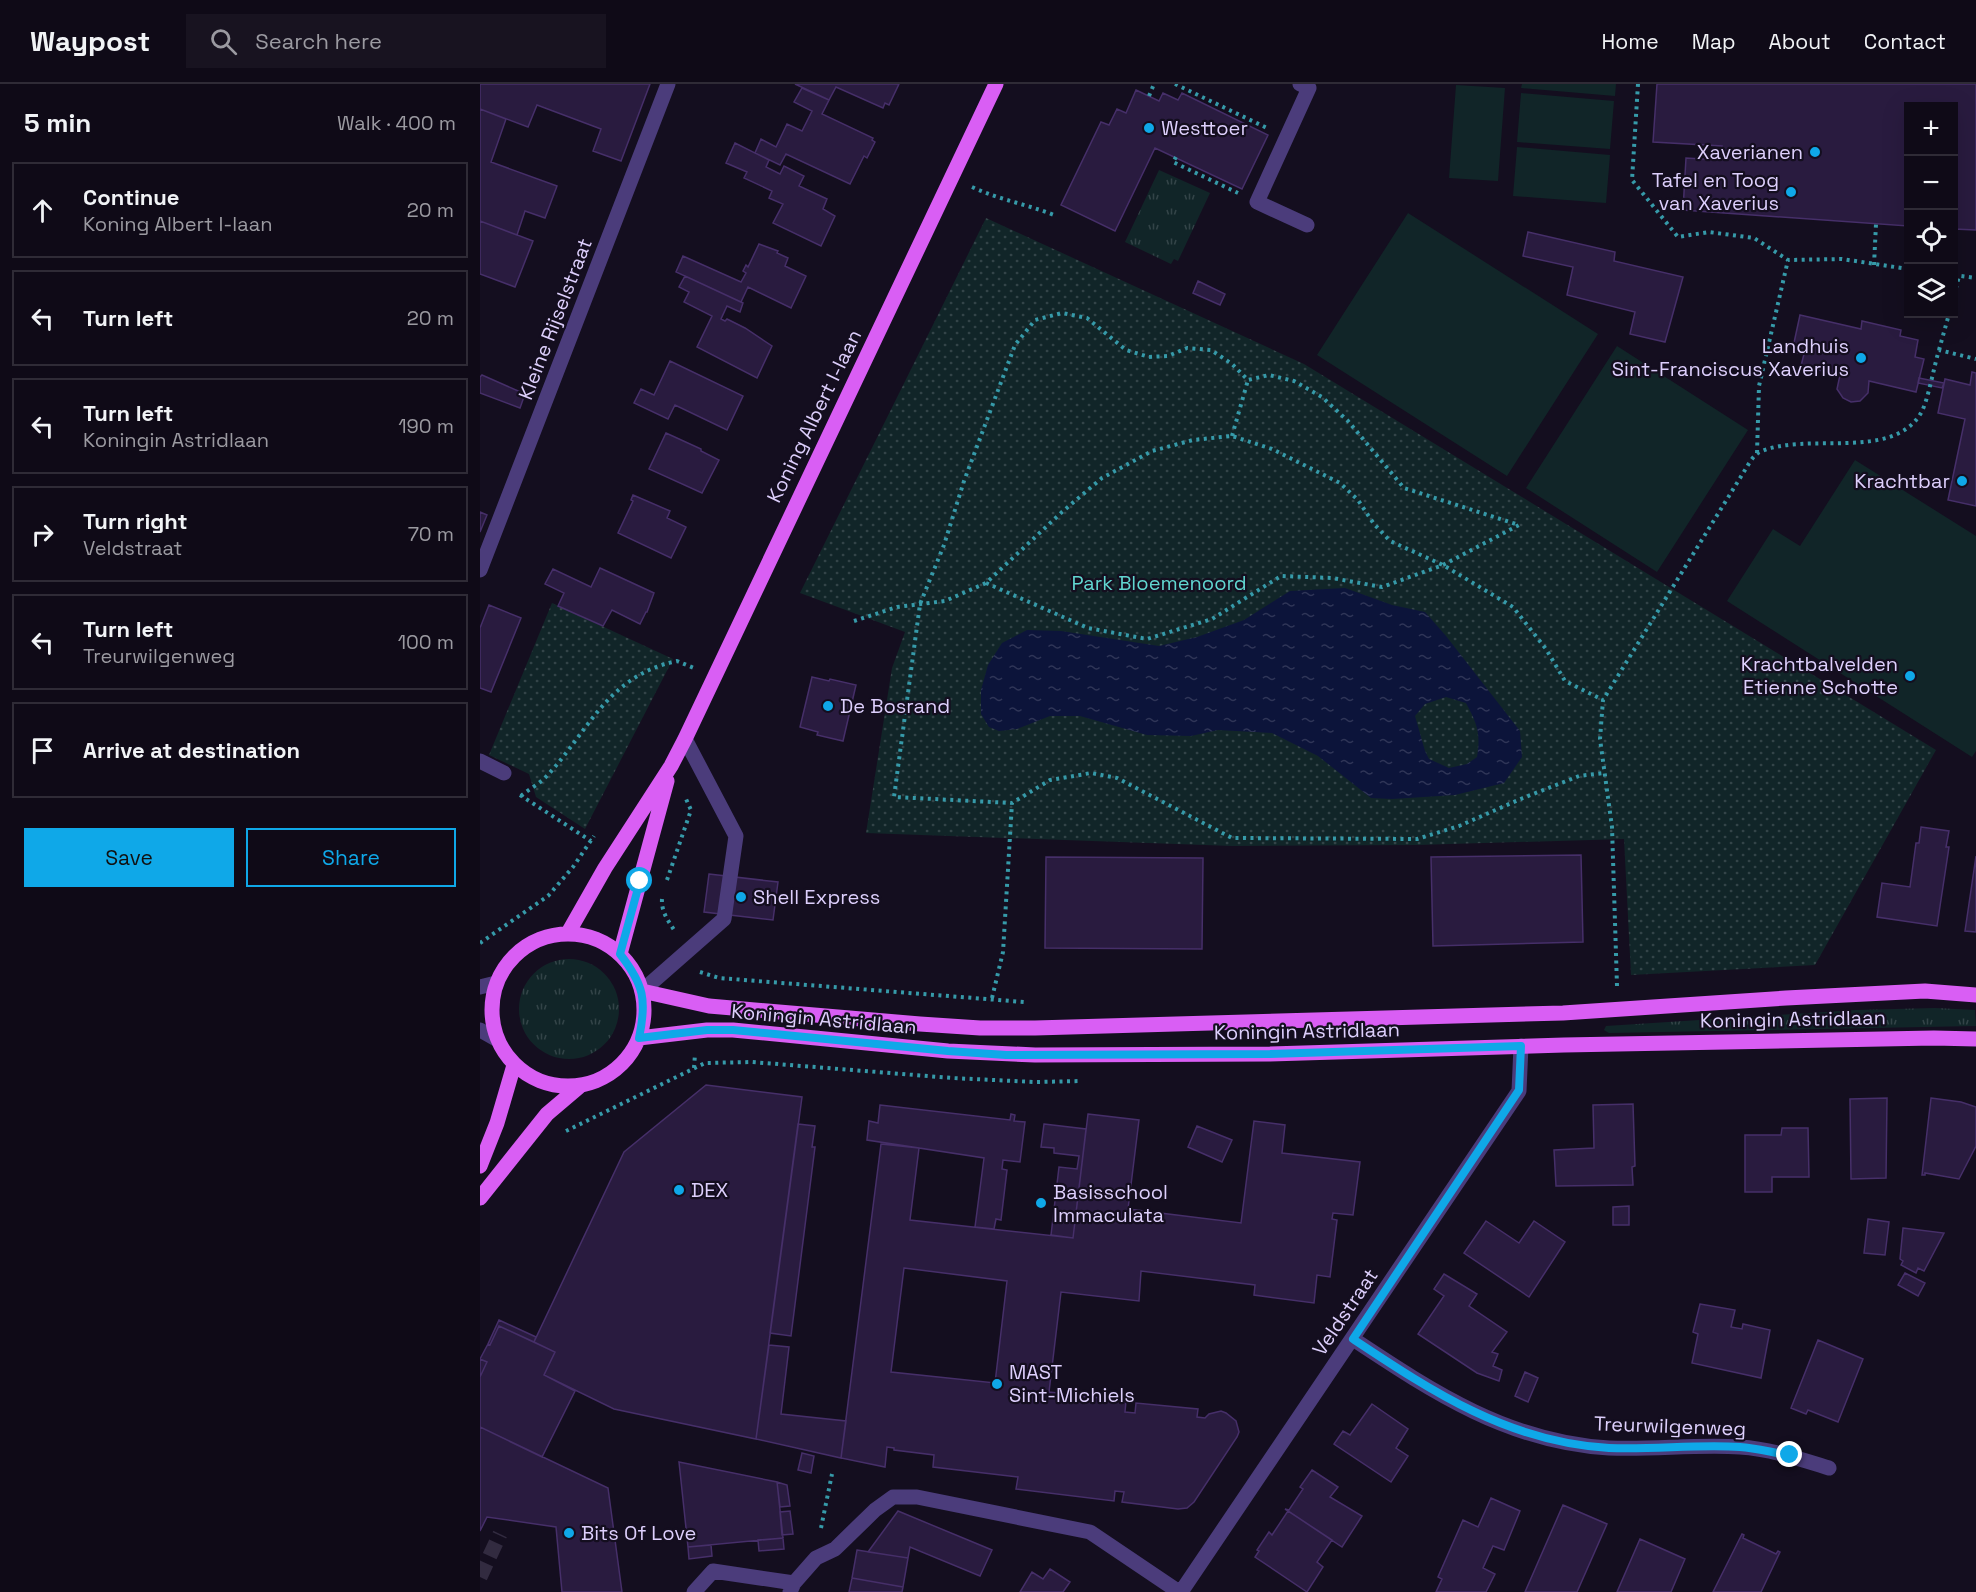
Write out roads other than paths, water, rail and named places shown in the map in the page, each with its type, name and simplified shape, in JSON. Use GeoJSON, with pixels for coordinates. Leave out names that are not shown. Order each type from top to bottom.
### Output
{"type":"FeatureCollection","features":[{"type":"Feature","properties":{"kind":"main road","name":"Koning Albert I-laan"},"geometry":{"type":"LineString","coordinates":[[568,933],[604,868],[671,766],[685,739],[996,84]]}},
{"type":"Feature","properties":{"kind":"main road","name":"Koning Albert I-laan"},"geometry":{"type":"LineString","coordinates":[[620,954],[671,766]]}},
{"type":"Feature","properties":{"kind":"main road"},"geometry":{"type":"LineString","coordinates":[[568,933],[596,939],[620,954],[634,971],[642,991],[644,1014],[639,1038],[626,1060],[605,1077],[580,1086],[544,1083],[528,1076],[514,1065],[496,1039],[491,1011],[496,983],[507,963],[524,947],[545,937],[568,933]]}},
{"type":"Feature","properties":{"kind":"main road","name":"Koningin Astridlaan"},"geometry":{"type":"LineString","coordinates":[[642,991],[709,1006],[921,1024],[1035,1029],[1563,1013],[1925,991],[1976,995]]}},
{"type":"Feature","properties":{"kind":"main road","name":"Koningin Astridlaan"},"geometry":{"type":"LineString","coordinates":[[639,1038],[707,1030],[733,1030],[948,1051],[1035,1055],[1270,1054],[1521,1046],[1976,1039]]}},
{"type":"Feature","properties":{"kind":"main road"},"geometry":{"type":"LineString","coordinates":[[480,1166],[497,1123],[514,1065]]}},
{"type":"Feature","properties":{"kind":"main road"},"geometry":{"type":"LineString","coordinates":[[480,1198],[547,1114],[580,1086]]}},
{"type":"Feature","properties":{"kind":"street","name":"Kleine Rijselstraat"},"geometry":{"type":"LineString","coordinates":[[480,570],[669,84]]}},
{"type":"Feature","properties":{"kind":"street"},"geometry":{"type":"LineString","coordinates":[[1300,84],[1309,88],[1257,202],[1308,225]]}},
{"type":"Feature","properties":{"kind":"street"},"geometry":{"type":"LineString","coordinates":[[642,991],[724,920],[736,836],[685,739]]}},
{"type":"Feature","properties":{"kind":"street"},"geometry":{"type":"LineString","coordinates":[[480,761],[504,773]]}},
{"type":"Feature","properties":{"kind":"street"},"geometry":{"type":"LineString","coordinates":[[480,987],[496,983]]}},
{"type":"Feature","properties":{"kind":"street"},"geometry":{"type":"LineString","coordinates":[[480,1030],[496,1039]]}},
{"type":"Feature","properties":{"kind":"street","name":"Veldstraat"},"geometry":{"type":"LineString","coordinates":[[1180,1592],[1519,1090],[1521,1046]]}},
{"type":"Feature","properties":{"kind":"street","name":"Treurwilgenweg"},"geometry":{"type":"LineString","coordinates":[[1353,1339],[1427,1388],[1469,1411],[1525,1431],[1562,1441],[1607,1448],[1741,1447],[1790,1455],[1829,1468]]}},
{"type":"Feature","properties":{"kind":"street"},"geometry":{"type":"LineString","coordinates":[[694,1592],[713,1571],[792,1588],[816,1558],[835,1550],[875,1510],[893,1497],[917,1497],[1090,1532],[1180,1592]]}},
{"type":"Feature","properties":{"kind":"water"},"geometry":{"type":"Polygon","coordinates":[[[1345,588],[1392,605],[1425,612],[1520,731],[1522,757],[1504,783],[1455,795],[1371,798],[1318,756],[1272,733],[1218,730],[1191,736],[1147,735],[1080,716],[1050,716],[1017,729],[999,731],[989,727],[981,714],[981,690],[988,665],[1002,643],[1027,630],[1061,631],[1159,646],[1197,637],[1244,620],[1290,591],[1345,588]],[[1446,697],[1425,704],[1415,716],[1429,759],[1449,768],[1467,764],[1477,757],[1479,742],[1477,729],[1466,703],[1446,697]]]}},
{"type":"Feature","properties":{"kind":"tunnel"},"geometry":{"type":"LineString","coordinates":[[480,1577],[500,1534]]}},
{"type":"Feature","properties":{"kind":"place","name":"Westtoer"},"geometry":{"type":"Point","coordinates":[1149,128]}},
{"type":"Feature","properties":{"kind":"place","name":"Xaverianen"},"geometry":{"type":"Point","coordinates":[1815,152]}},
{"type":"Feature","properties":{"kind":"place","name":"Tafel en Toog van Xaverius"},"geometry":{"type":"Point","coordinates":[1791,192]}},
{"type":"Feature","properties":{"kind":"place","name":"Landhuis Sint-Franciscus Xaverius"},"geometry":{"type":"Point","coordinates":[1861,358]}},
{"type":"Feature","properties":{"kind":"place","name":"Krachtbar"},"geometry":{"type":"Point","coordinates":[1962,481]}},
{"type":"Feature","properties":{"kind":"place","name":"Krachtbalvelden Etienne Schotte"},"geometry":{"type":"Point","coordinates":[1910,676]}},
{"type":"Feature","properties":{"kind":"place","name":"De Bosrand"},"geometry":{"type":"Point","coordinates":[828,706]}},
{"type":"Feature","properties":{"kind":"place","name":"Shell Express"},"geometry":{"type":"Point","coordinates":[741,897]}},
{"type":"Feature","properties":{"kind":"place","name":"DEX"},"geometry":{"type":"Point","coordinates":[679,1190]}},
{"type":"Feature","properties":{"kind":"place","name":"Basisschool Immaculata"},"geometry":{"type":"Point","coordinates":[1041,1203]}},
{"type":"Feature","properties":{"kind":"place","name":"MAST Sint-Michiels"},"geometry":{"type":"Point","coordinates":[997,1384]}},
{"type":"Feature","properties":{"kind":"place","name":"Bits Of Love"},"geometry":{"type":"Point","coordinates":[569,1533]}},
{"type":"Feature","properties":{"kind":"park label","name":"Park Bloemenoord"},"geometry":{"type":"Point","coordinates":[1159,583]}}]}
